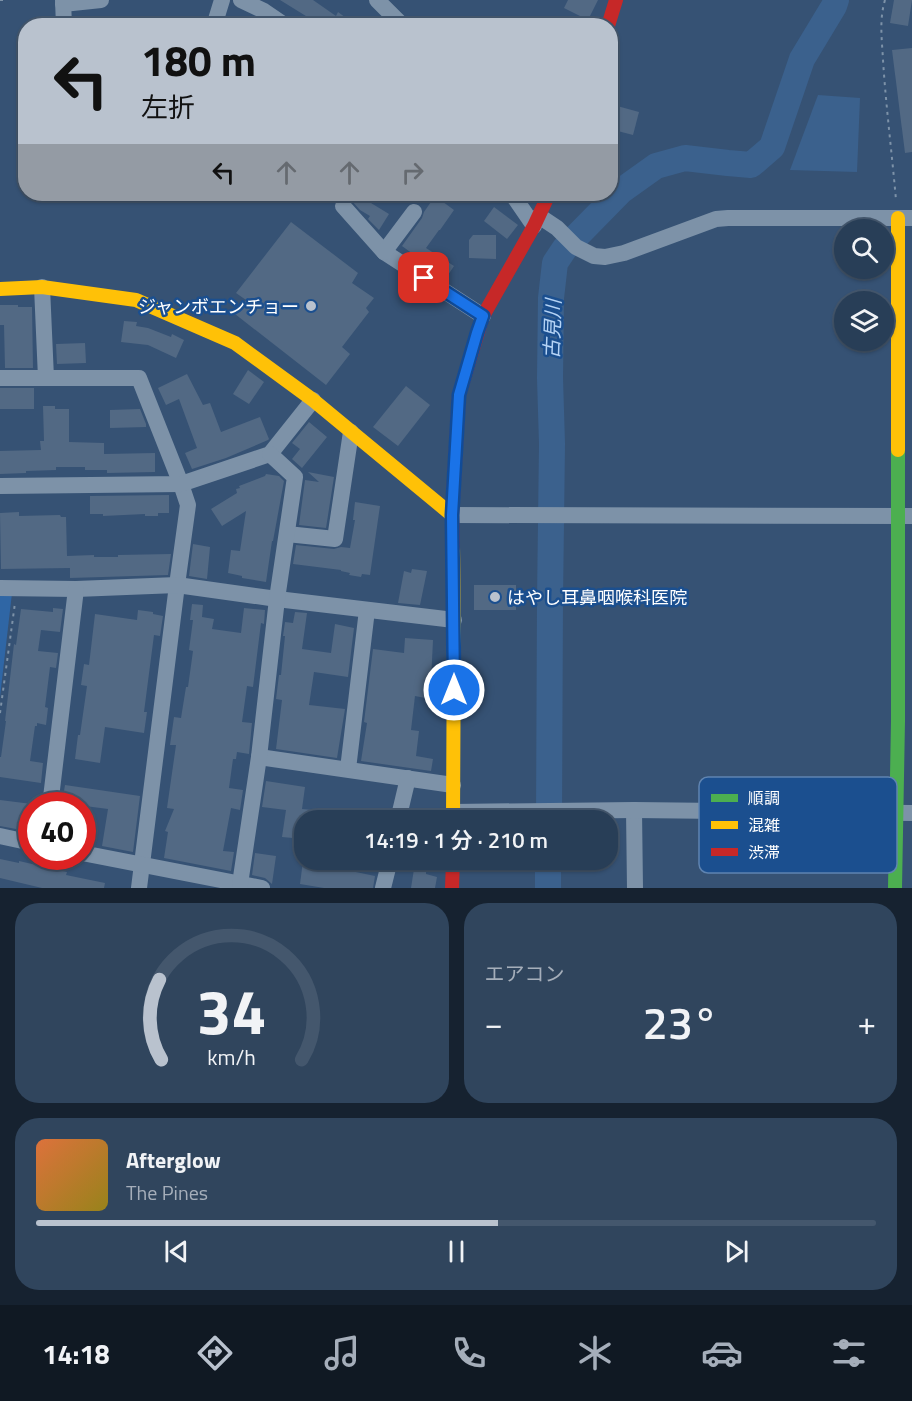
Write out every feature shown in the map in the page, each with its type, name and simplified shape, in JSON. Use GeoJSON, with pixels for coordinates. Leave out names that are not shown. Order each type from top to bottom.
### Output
{"type":"FeatureCollection","features":[{"type":"Feature","properties":{"kind":"street"},"geometry":{"type":"LineString","coordinates":[[64,18],[63,2],[101,0]]}},
{"type":"Feature","properties":{"kind":"street"},"geometry":{"type":"LineString","coordinates":[[216,18],[222,0]]}},
{"type":"Feature","properties":{"kind":"street"},"geometry":{"type":"LineString","coordinates":[[241,0],[267,5],[279,18]]}},
{"type":"Feature","properties":{"kind":"street"},"geometry":{"type":"LineString","coordinates":[[377,0],[395,18]]}},
{"type":"Feature","properties":{"kind":"street"},"geometry":{"type":"LineString","coordinates":[[610,18],[616,0]]}},
{"type":"Feature","properties":{"kind":"street"},"geometry":{"type":"LineString","coordinates":[[518,201],[536,221],[564,234],[576,247],[594,256],[605,257],[716,219],[905,218],[904,813],[897,871]]}},
{"type":"Feature","properties":{"kind":"street"},"geometry":{"type":"LineString","coordinates":[[453,810],[452,515],[459,395],[483,316],[546,201]]}},
{"type":"Feature","properties":{"kind":"street"},"geometry":{"type":"LineString","coordinates":[[343,206],[384,252],[483,316]]}},
{"type":"Feature","properties":{"kind":"street"},"geometry":{"type":"LineString","coordinates":[[384,252],[414,212]]}},
{"type":"Feature","properties":{"kind":"street"},"geometry":{"type":"LineString","coordinates":[[0,289],[42,287],[136,300],[235,343],[313,400],[452,515],[905,516]]}},
{"type":"Feature","properties":{"kind":"street"},"geometry":{"type":"LineString","coordinates":[[42,287],[46,378]]}},
{"type":"Feature","properties":{"kind":"street"},"geometry":{"type":"LineString","coordinates":[[0,378],[139,378],[188,505],[139,888]]}},
{"type":"Feature","properties":{"kind":"street"},"geometry":{"type":"LineString","coordinates":[[0,486],[181,484],[270,454],[313,400]]}},
{"type":"Feature","properties":{"kind":"street"},"geometry":{"type":"LineString","coordinates":[[287,534],[336,539],[351,432]]}},
{"type":"Feature","properties":{"kind":"street"},"geometry":{"type":"LineString","coordinates":[[240,884],[259,757],[277,599],[295,477],[270,454]]}},
{"type":"Feature","properties":{"kind":"street"},"geometry":{"type":"LineString","coordinates":[[8,588],[76,589],[177,585],[454,620]]}},
{"type":"Feature","properties":{"kind":"street"},"geometry":{"type":"LineString","coordinates":[[52,792],[76,589]]}},
{"type":"Feature","properties":{"kind":"street"},"geometry":{"type":"LineString","coordinates":[[348,769],[367,610]]}},
{"type":"Feature","properties":{"kind":"street"},"geometry":{"type":"LineString","coordinates":[[259,757],[453,785]]}},
{"type":"Feature","properties":{"kind":"street"},"geometry":{"type":"LineString","coordinates":[[400,810],[408,778]]}},
{"type":"Feature","properties":{"kind":"street"},"geometry":{"type":"LineString","coordinates":[[634,810],[635,888]]}},
{"type":"Feature","properties":{"kind":"street"},"geometry":{"type":"LineString","coordinates":[[618,811],[699,811]]}},
{"type":"Feature","properties":{"kind":"street"},"geometry":{"type":"LineString","coordinates":[[0,836],[18,840]]}},
{"type":"Feature","properties":{"kind":"street"},"geometry":{"type":"LineString","coordinates":[[96,856],[262,888]]}},
{"type":"Feature","properties":{"kind":"street"},"geometry":{"type":"LineString","coordinates":[[383,888],[388,870]]}},
{"type":"Feature","properties":{"kind":"street"},"geometry":{"type":"LineString","coordinates":[[452,888],[453,870]]}},
{"type":"Feature","properties":{"kind":"street"},"geometry":{"type":"LineString","coordinates":[[895,888],[897,873]]}},
{"type":"Feature","properties":{"kind":"path"},"geometry":{"type":"LineString","coordinates":[[885,0],[881,23],[884,82],[905,218]]}},
{"type":"Feature","properties":{"kind":"path"},"geometry":{"type":"LineString","coordinates":[[0,713],[8,588]]}},
{"type":"Feature","properties":{"kind":"shaded area"},"geometry":{"type":"Polygon","coordinates":[[[818,95],[860,98],[857,172],[790,170],[818,95]]]}},
{"type":"Feature","properties":{"kind":"shaded area"},"geometry":{"type":"Polygon","coordinates":[[[0,593],[12,593],[0,697],[0,593]]]}},
{"type":"Feature","properties":{"kind":"building"},"geometry":{"type":"Polygon","coordinates":[[[280,0],[313,0],[336,16],[338,12],[346,18],[309,18],[280,0]]]}},
{"type":"Feature","properties":{"kind":"building"},"geometry":{"type":"Polygon","coordinates":[[[568,0],[598,0],[589,18],[584,18],[564,8],[568,0]]]}},
{"type":"Feature","properties":{"kind":"building"},"geometry":{"type":"Polygon","coordinates":[[[894,0],[912,0],[908,26],[890,23],[894,0]]]}},
{"type":"Feature","properties":{"kind":"building"},"geometry":{"type":"Polygon","coordinates":[[[912,48],[912,152],[905,153],[892,50],[912,48]]]}},
{"type":"Feature","properties":{"kind":"building"},"geometry":{"type":"Polygon","coordinates":[[[618,106],[639,112],[633,135],[618,131],[618,106]]]}},
{"type":"Feature","properties":{"kind":"building"},"geometry":{"type":"Polygon","coordinates":[[[352,201],[372,201],[371,203],[389,214],[379,230],[368,219],[370,216],[352,201]]]}},
{"type":"Feature","properties":{"kind":"building"},"geometry":{"type":"Polygon","coordinates":[[[432,201],[442,201],[454,210],[426,248],[454,266],[446,278],[402,246],[432,201]]]}},
{"type":"Feature","properties":{"kind":"building"},"geometry":{"type":"Polygon","coordinates":[[[494,207],[518,225],[507,239],[484,221],[494,207]]]}},
{"type":"Feature","properties":{"kind":"building"},"geometry":{"type":"Polygon","coordinates":[[[291,222],[358,273],[352,283],[374,298],[366,308],[369,312],[342,347],[350,354],[326,385],[235,314],[246,300],[236,293],[291,222]]]}},
{"type":"Feature","properties":{"kind":"building"},"geometry":{"type":"Polygon","coordinates":[[[473,235],[496,235],[496,259],[469,258],[469,240],[473,235]]]}},
{"type":"Feature","properties":{"kind":"building"},"geometry":{"type":"Polygon","coordinates":[[[0,305],[32,307],[33,368],[5,368],[4,325],[0,325],[0,305]]]}},
{"type":"Feature","properties":{"kind":"building"},"geometry":{"type":"Polygon","coordinates":[[[124,321],[137,322],[136,326],[171,337],[172,334],[184,340],[176,358],[148,345],[121,342],[124,321]]]}},
{"type":"Feature","properties":{"kind":"building"},"geometry":{"type":"Polygon","coordinates":[[[85,343],[86,363],[57,364],[56,344],[85,343]]]}},
{"type":"Feature","properties":{"kind":"building"},"geometry":{"type":"Polygon","coordinates":[[[248,370],[264,382],[249,404],[233,394],[248,370]]]}},
{"type":"Feature","properties":{"kind":"building"},"geometry":{"type":"Polygon","coordinates":[[[187,374],[203,405],[210,403],[221,432],[260,417],[269,439],[226,458],[192,469],[185,453],[197,448],[179,399],[166,405],[158,388],[187,374]]]}},
{"type":"Feature","properties":{"kind":"building"},"geometry":{"type":"Polygon","coordinates":[[[406,386],[430,405],[398,446],[373,427],[406,386]]]}},
{"type":"Feature","properties":{"kind":"building"},"geometry":{"type":"Polygon","coordinates":[[[0,388],[34,388],[34,409],[0,409],[0,388]]]}},
{"type":"Feature","properties":{"kind":"building"},"geometry":{"type":"Polygon","coordinates":[[[43,406],[69,409],[69,442],[104,443],[104,454],[155,453],[155,472],[107,473],[107,470],[85,470],[85,467],[56,467],[56,470],[0,474],[0,451],[41,450],[40,441],[44,441],[43,406]]]}},
{"type":"Feature","properties":{"kind":"building"},"geometry":{"type":"Polygon","coordinates":[[[140,409],[146,427],[110,428],[110,410],[140,409]]]}},
{"type":"Feature","properties":{"kind":"building"},"geometry":{"type":"Polygon","coordinates":[[[309,422],[327,437],[302,468],[292,459],[300,449],[292,443],[309,422]]]}},
{"type":"Feature","properties":{"kind":"building"},"geometry":{"type":"Polygon","coordinates":[[[308,472],[334,477],[326,528],[299,525],[305,480],[319,482],[308,472]]]}},
{"type":"Feature","properties":{"kind":"building"},"geometry":{"type":"Polygon","coordinates":[[[266,474],[279,476],[284,481],[266,582],[228,573],[231,550],[240,551],[246,511],[222,526],[211,509],[237,493],[236,489],[240,488],[239,486],[266,474]]]}},
{"type":"Feature","properties":{"kind":"building"},"geometry":{"type":"Polygon","coordinates":[[[169,495],[169,513],[158,513],[158,516],[90,514],[90,496],[169,495]]]}},
{"type":"Feature","properties":{"kind":"building"},"geometry":{"type":"Polygon","coordinates":[[[355,502],[380,506],[370,575],[362,574],[361,577],[349,575],[350,573],[341,570],[293,564],[296,545],[334,549],[350,548],[355,520],[353,520],[355,502]]]}},
{"type":"Feature","properties":{"kind":"building"},"geometry":{"type":"Polygon","coordinates":[[[19,512],[19,516],[60,515],[66,517],[67,556],[118,557],[118,555],[171,554],[168,575],[70,578],[70,568],[1,569],[0,513],[19,512]]]}},
{"type":"Feature","properties":{"kind":"building"},"geometry":{"type":"Polygon","coordinates":[[[193,544],[210,547],[207,579],[189,576],[193,544]]]}},
{"type":"Feature","properties":{"kind":"building"},"geometry":{"type":"Polygon","coordinates":[[[412,569],[427,571],[420,605],[398,603],[404,571],[411,573],[412,569]]]}},
{"type":"Feature","properties":{"kind":"building","name":"はやし耳鼻咽喉科医院"},"geometry":{"type":"Polygon","coordinates":[[[474,585],[516,585],[516,610],[474,610],[474,585]]]}},
{"type":"Feature","properties":{"kind":"building"},"geometry":{"type":"Polygon","coordinates":[[[192,604],[203,605],[202,617],[214,619],[212,629],[241,633],[244,608],[265,610],[264,624],[261,623],[253,687],[247,686],[242,722],[252,723],[249,754],[237,752],[236,759],[233,759],[229,788],[243,790],[240,810],[231,808],[223,851],[234,852],[231,871],[164,858],[168,832],[165,831],[174,809],[167,808],[176,745],[170,745],[174,717],[181,718],[186,687],[188,687],[193,651],[189,650],[193,620],[190,620],[192,604]]]}},
{"type":"Feature","properties":{"kind":"building"},"geometry":{"type":"Polygon","coordinates":[[[53,608],[63,609],[60,632],[41,630],[38,651],[58,653],[56,668],[50,667],[45,707],[48,708],[46,725],[37,723],[35,726],[30,761],[43,763],[41,783],[0,777],[0,757],[14,644],[16,645],[21,609],[53,612],[53,608]]]}},
{"type":"Feature","properties":{"kind":"building"},"geometry":{"type":"Polygon","coordinates":[[[138,610],[163,616],[160,636],[154,635],[144,712],[147,712],[144,733],[105,727],[100,763],[75,759],[87,686],[81,685],[84,664],[89,665],[95,614],[137,620],[138,610]]]}},
{"type":"Feature","properties":{"kind":"building"},"geometry":{"type":"Polygon","coordinates":[[[295,612],[307,613],[302,649],[331,653],[335,624],[354,628],[348,677],[314,672],[309,705],[345,709],[337,758],[276,749],[282,700],[276,699],[279,675],[281,675],[285,636],[283,636],[285,622],[293,623],[295,612]]]}},
{"type":"Feature","properties":{"kind":"building"},"geometry":{"type":"Polygon","coordinates":[[[405,638],[433,640],[431,681],[433,681],[430,699],[415,696],[411,730],[419,731],[416,756],[433,759],[431,771],[361,761],[367,723],[364,722],[373,649],[404,653],[405,638]]]}},
{"type":"Feature","properties":{"kind":"building"},"geometry":{"type":"Polygon","coordinates":[[[266,781],[305,787],[302,809],[313,810],[294,810],[294,838],[282,837],[286,810],[262,807],[266,781]]]}},
{"type":"Feature","properties":{"kind":"building"},"geometry":{"type":"Polygon","coordinates":[[[65,785],[140,796],[133,852],[102,846],[108,809],[96,807],[96,792],[64,792],[65,785]]]}},
{"type":"Feature","properties":{"kind":"building"},"geometry":{"type":"Polygon","coordinates":[[[0,800],[18,802],[18,829],[0,826],[0,800]]]}},
{"type":"Feature","properties":{"kind":"building"},"geometry":{"type":"Polygon","coordinates":[[[255,853],[276,856],[272,884],[265,878],[252,875],[255,853]]]}},
{"type":"Feature","properties":{"kind":"building"},"geometry":{"type":"Polygon","coordinates":[[[0,859],[18,863],[18,870],[58,870],[67,872],[66,875],[105,883],[104,888],[42,888],[0,878],[0,859]]]}},
{"type":"Feature","properties":{"kind":"building"},"geometry":{"type":"Polygon","coordinates":[[[302,870],[346,870],[375,876],[373,888],[324,888],[300,884],[302,870]]]}},
{"type":"Feature","properties":{"kind":"building"},"geometry":{"type":"Polygon","coordinates":[[[414,870],[426,871],[426,874],[437,877],[435,888],[411,888],[414,870]]]}},
{"type":"Feature","properties":{"kind":"waterway","name":"古見川"},"geometry":{"type":"LineString","coordinates":[[618,194],[656,166],[685,158],[751,165],[772,147],[802,59],[836,0]]}},
{"type":"Feature","properties":{"kind":"waterway","name":"古見川"},"geometry":{"type":"LineString","coordinates":[[549,810],[551,298],[555,263],[565,248],[611,201]]}},
{"type":"Feature","properties":{"kind":"waterway","name":"古見川"},"geometry":{"type":"LineString","coordinates":[[548,870],[548,888]]}},
{"type":"Feature","properties":{"kind":"traffic: fast"},"geometry":{"type":"LineString","coordinates":[[897,777],[898,450]]}},
{"type":"Feature","properties":{"kind":"traffic: fast"},"geometry":{"type":"LineString","coordinates":[[895,873],[895,888]]}},
{"type":"Feature","properties":{"kind":"traffic: slow"},"geometry":{"type":"LineString","coordinates":[[898,218],[898,450]]}},
{"type":"Feature","properties":{"kind":"traffic: slow"},"geometry":{"type":"LineString","coordinates":[[0,289],[42,287],[136,300],[235,343],[313,400],[452,515]]}},
{"type":"Feature","properties":{"kind":"traffic: slow"},"geometry":{"type":"LineString","coordinates":[[453,547],[453,810]]}},
{"type":"Feature","properties":{"kind":"traffic: jam"},"geometry":{"type":"LineString","coordinates":[[610,18],[616,0]]}},
{"type":"Feature","properties":{"kind":"traffic: jam"},"geometry":{"type":"LineString","coordinates":[[453,547],[452,515],[459,395],[483,316],[546,201]]}},
{"type":"Feature","properties":{"kind":"traffic: jam"},"geometry":{"type":"LineString","coordinates":[[452,888],[453,870]]}},
{"type":"Feature","properties":{"kind":"place","name":"ジャンボエンチョー"},"geometry":{"type":"Point","coordinates":[311,306]}},
{"type":"Feature","properties":{"kind":"place","name":"はやし耳鼻咽喉科医院"},"geometry":{"type":"Point","coordinates":[495,597]}},
{"type":"Feature","properties":{"kind":"route"},"geometry":{"type":"LineString","coordinates":[[424,278],[483,316],[459,395],[452,515],[454,690]]}}]}
